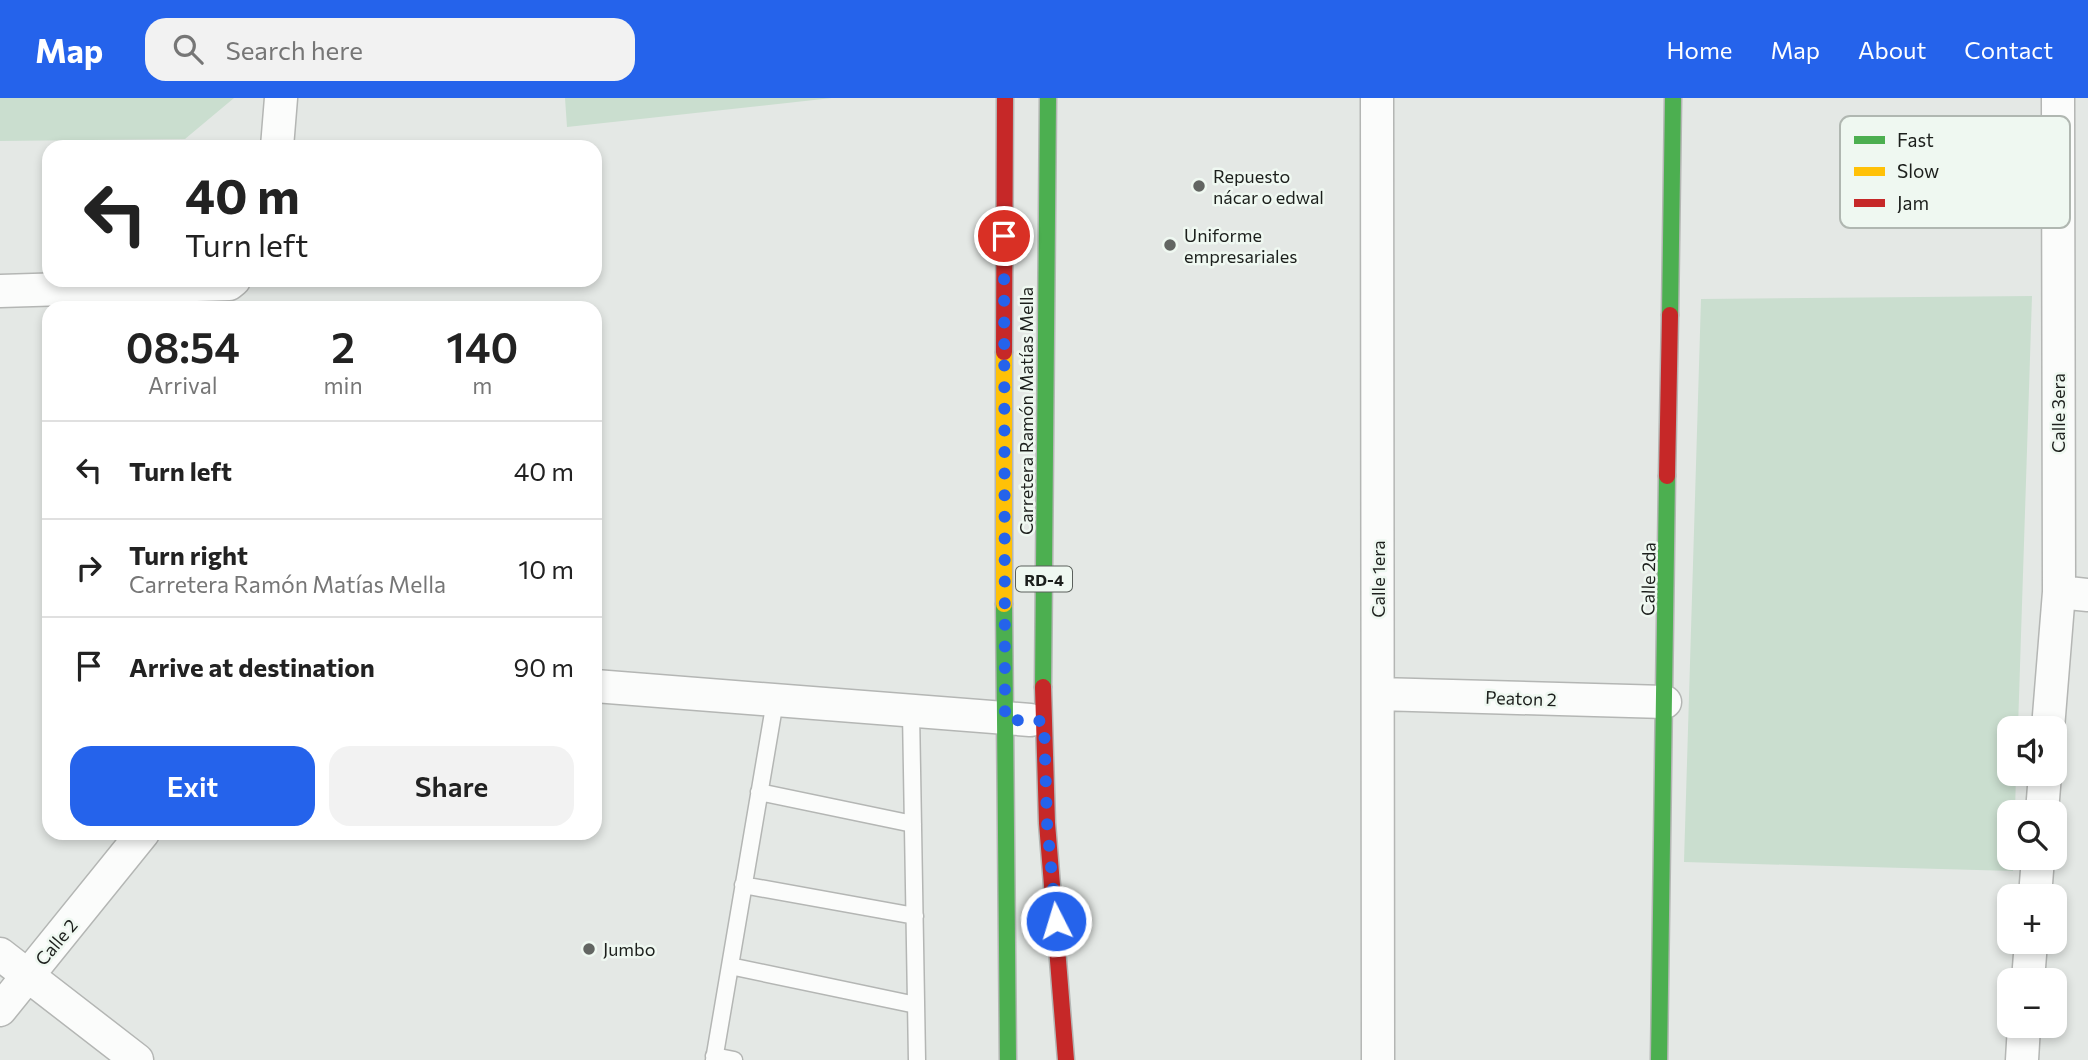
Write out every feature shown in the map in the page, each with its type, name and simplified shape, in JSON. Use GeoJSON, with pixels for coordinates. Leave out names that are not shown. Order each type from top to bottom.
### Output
{"type":"FeatureCollection","features":[{"type":"Feature","properties":{"kind":"main road","name":"Carretera Ramón Matías Mella"},"geometry":{"type":"LineString","coordinates":[[1005,98],[1008,1060]]}},
{"type":"Feature","properties":{"kind":"main road","name":"Carretera Ramón Matías Mella"},"geometry":{"type":"LineString","coordinates":[[1048,98],[1044,721],[1047,823],[1066,1060]]}},
{"type":"Feature","properties":{"kind":"main road","name":"Calle 2da"},"geometry":{"type":"LineString","coordinates":[[1659,1060],[1673,98]]}},
{"type":"Feature","properties":{"kind":"street"},"geometry":{"type":"LineString","coordinates":[[278,140],[281,98]]}},
{"type":"Feature","properties":{"kind":"street","name":"Calle 1era"},"geometry":{"type":"LineString","coordinates":[[1377,98],[1378,1060]]}},
{"type":"Feature","properties":{"kind":"street","name":"Calle 3era"},"geometry":{"type":"LineString","coordinates":[[2058,98],[2059,116]]}},
{"type":"Feature","properties":{"kind":"street","name":"Calle 3era"},"geometry":{"type":"LineString","coordinates":[[2050,716],[2074,593],[2062,228]]}},
{"type":"Feature","properties":{"kind":"street"},"geometry":{"type":"LineString","coordinates":[[0,291],[131,287]]}},
{"type":"Feature","properties":{"kind":"street"},"geometry":{"type":"LineString","coordinates":[[602,687],[1044,721]]}},
{"type":"Feature","properties":{"kind":"street","name":"Peaton 2"},"geometry":{"type":"LineString","coordinates":[[1378,694],[1665,702]]}},
{"type":"Feature","properties":{"kind":"street","name":"Calle 2"},"geometry":{"type":"LineString","coordinates":[[0,1010],[139,840]]}},
{"type":"Feature","properties":{"kind":"street"},"geometry":{"type":"LineString","coordinates":[[0,954],[137,1060]]}},
{"type":"Feature","properties":{"kind":"street"},"geometry":{"type":"LineString","coordinates":[[2022,1060],[2023,1038]]}},
{"type":"Feature","properties":{"kind":"lane"},"geometry":{"type":"LineString","coordinates":[[734,1060],[714,1058],[775,701]]}},
{"type":"Feature","properties":{"kind":"lane"},"geometry":{"type":"LineString","coordinates":[[911,712],[917,1060]]}},
{"type":"Feature","properties":{"kind":"lane"},"geometry":{"type":"LineString","coordinates":[[760,792],[913,824]]}},
{"type":"Feature","properties":{"kind":"lane"},"geometry":{"type":"LineString","coordinates":[[743,885],[915,916]]}},
{"type":"Feature","properties":{"kind":"lane"},"geometry":{"type":"LineString","coordinates":[[730,966],[916,1005]]}},
{"type":"Feature","properties":{"kind":"green space"},"geometry":{"type":"Polygon","coordinates":[[[0,98],[234,98],[185,139],[0,141],[0,98]]]}},
{"type":"Feature","properties":{"kind":"green space"},"geometry":{"type":"Polygon","coordinates":[[[565,98],[832,98],[567,127],[565,98]]]}},
{"type":"Feature","properties":{"kind":"green space"},"geometry":{"type":"Polygon","coordinates":[[[2032,296],[2018,716],[1997,716],[1997,786],[2016,786],[2015,800],[1997,800],[1997,870],[2013,871],[1684,862],[1701,299],[2032,296]]]}},
{"type":"Feature","properties":{"kind":"traffic: fast"},"geometry":{"type":"LineString","coordinates":[[1043,687],[1048,98]]}},
{"type":"Feature","properties":{"kind":"traffic: fast"},"geometry":{"type":"LineString","coordinates":[[1670,315],[1673,98]]}},
{"type":"Feature","properties":{"kind":"traffic: fast"},"geometry":{"type":"LineString","coordinates":[[1659,1060],[1667,476]]}},
{"type":"Feature","properties":{"kind":"traffic: fast"},"geometry":{"type":"LineString","coordinates":[[1004,604],[1008,1060]]}},
{"type":"Feature","properties":{"kind":"traffic: slow"},"geometry":{"type":"LineString","coordinates":[[1004,352],[1004,604]]}},
{"type":"Feature","properties":{"kind":"traffic: jam"},"geometry":{"type":"LineString","coordinates":[[1004,352],[1005,98]]}},
{"type":"Feature","properties":{"kind":"traffic: jam"},"geometry":{"type":"LineString","coordinates":[[1667,476],[1670,315]]}},
{"type":"Feature","properties":{"kind":"traffic: jam"},"geometry":{"type":"LineString","coordinates":[[1043,687],[1047,823],[1066,1060]]}},
{"type":"Feature","properties":{"kind":"place","name":"Repuesto nácar o edwal"},"geometry":{"type":"Point","coordinates":[1199,186]}},
{"type":"Feature","properties":{"kind":"place","name":"Uniforme empresariales"},"geometry":{"type":"Point","coordinates":[1170,245]}},
{"type":"Feature","properties":{"kind":"place","name":"Jumbo"},"geometry":{"type":"Point","coordinates":[589,949]}},
{"type":"Feature","properties":{"kind":"route"},"geometry":{"type":"LineString","coordinates":[[1004,236],[1005,720],[1044,721],[1047,823],[1056,921]]}}]}
